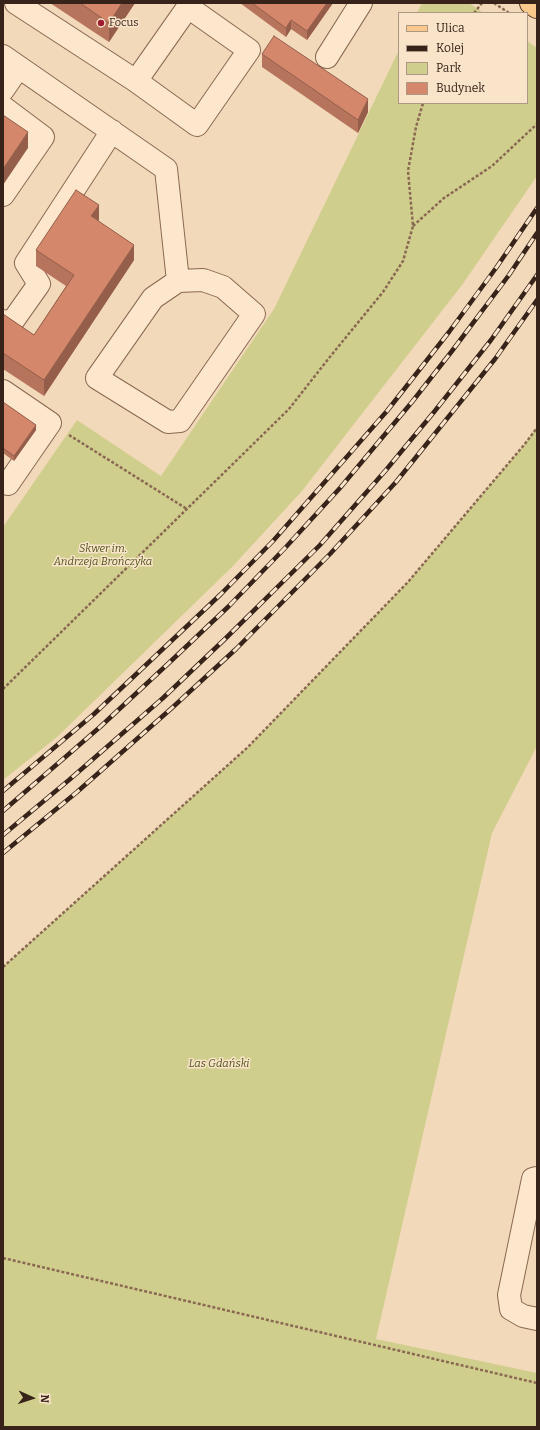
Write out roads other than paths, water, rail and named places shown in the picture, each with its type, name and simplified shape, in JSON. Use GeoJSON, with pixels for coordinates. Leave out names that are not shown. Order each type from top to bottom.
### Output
{"type":"FeatureCollection","features":[{"type":"Feature","properties":{"kind":"main road"},"geometry":{"type":"LineString","coordinates":[[531,3],[537,7]]}},
{"type":"Feature","properties":{"kind":"lane"},"geometry":{"type":"LineString","coordinates":[[16,3],[136,81],[197,125],[249,50],[183,5],[136,81]]}},
{"type":"Feature","properties":{"kind":"lane"},"geometry":{"type":"LineString","coordinates":[[327,57],[361,3]]}},
{"type":"Feature","properties":{"kind":"lane"},"geometry":{"type":"LineString","coordinates":[[3,90],[11,61],[166,169],[178,281]]}},
{"type":"Feature","properties":{"kind":"lane"},"geometry":{"type":"LineString","coordinates":[[3,107],[43,137],[3,195]]}},
{"type":"Feature","properties":{"kind":"lane"},"geometry":{"type":"LineString","coordinates":[[3,321],[10,326],[39,284],[26,263],[112,131]]}},
{"type":"Feature","properties":{"kind":"lane"},"geometry":{"type":"LineString","coordinates":[[203,280],[223,287],[254,314],[180,421],[168,422],[97,378],[153,298],[178,281],[203,280]]}},
{"type":"Feature","properties":{"kind":"lane"},"geometry":{"type":"LineString","coordinates":[[3,391],[50,424],[5,485]]}},
{"type":"Feature","properties":{"kind":"lane"},"geometry":{"type":"LineString","coordinates":[[537,1178],[533,1179],[509,1295],[511,1309],[523,1316],[537,1319]]}},
{"type":"Feature","properties":{"kind":"railway"},"geometry":{"type":"LineString","coordinates":[[3,791],[94,714],[221,594],[273,541],[387,411],[449,332],[496,268],[537,208]]}},
{"type":"Feature","properties":{"kind":"railway"},"geometry":{"type":"LineString","coordinates":[[3,811],[100,727],[171,661],[229,606],[286,547],[340,488],[412,402],[509,275],[537,233]]}},
{"type":"Feature","properties":{"kind":"railway"},"geometry":{"type":"LineString","coordinates":[[3,835],[163,698],[320,545],[386,470],[434,412],[491,340],[537,275]]}},
{"type":"Feature","properties":{"kind":"railway"},"geometry":{"type":"LineString","coordinates":[[3,853],[77,792],[173,707],[236,649],[330,554],[396,482],[495,359],[537,300]]}},
{"type":"Feature","properties":{"kind":"place","name":"Focus"},"geometry":{"type":"Point","coordinates":[101,23]}},
{"type":"Feature","properties":{"kind":"park label","name":"Skwer im. Andrzeja Brończyka"},"geometry":{"type":"Point","coordinates":[103,555]}},
{"type":"Feature","properties":{"kind":"park label","name":"Las Gdański"},"geometry":{"type":"Point","coordinates":[219,1064]}}]}
